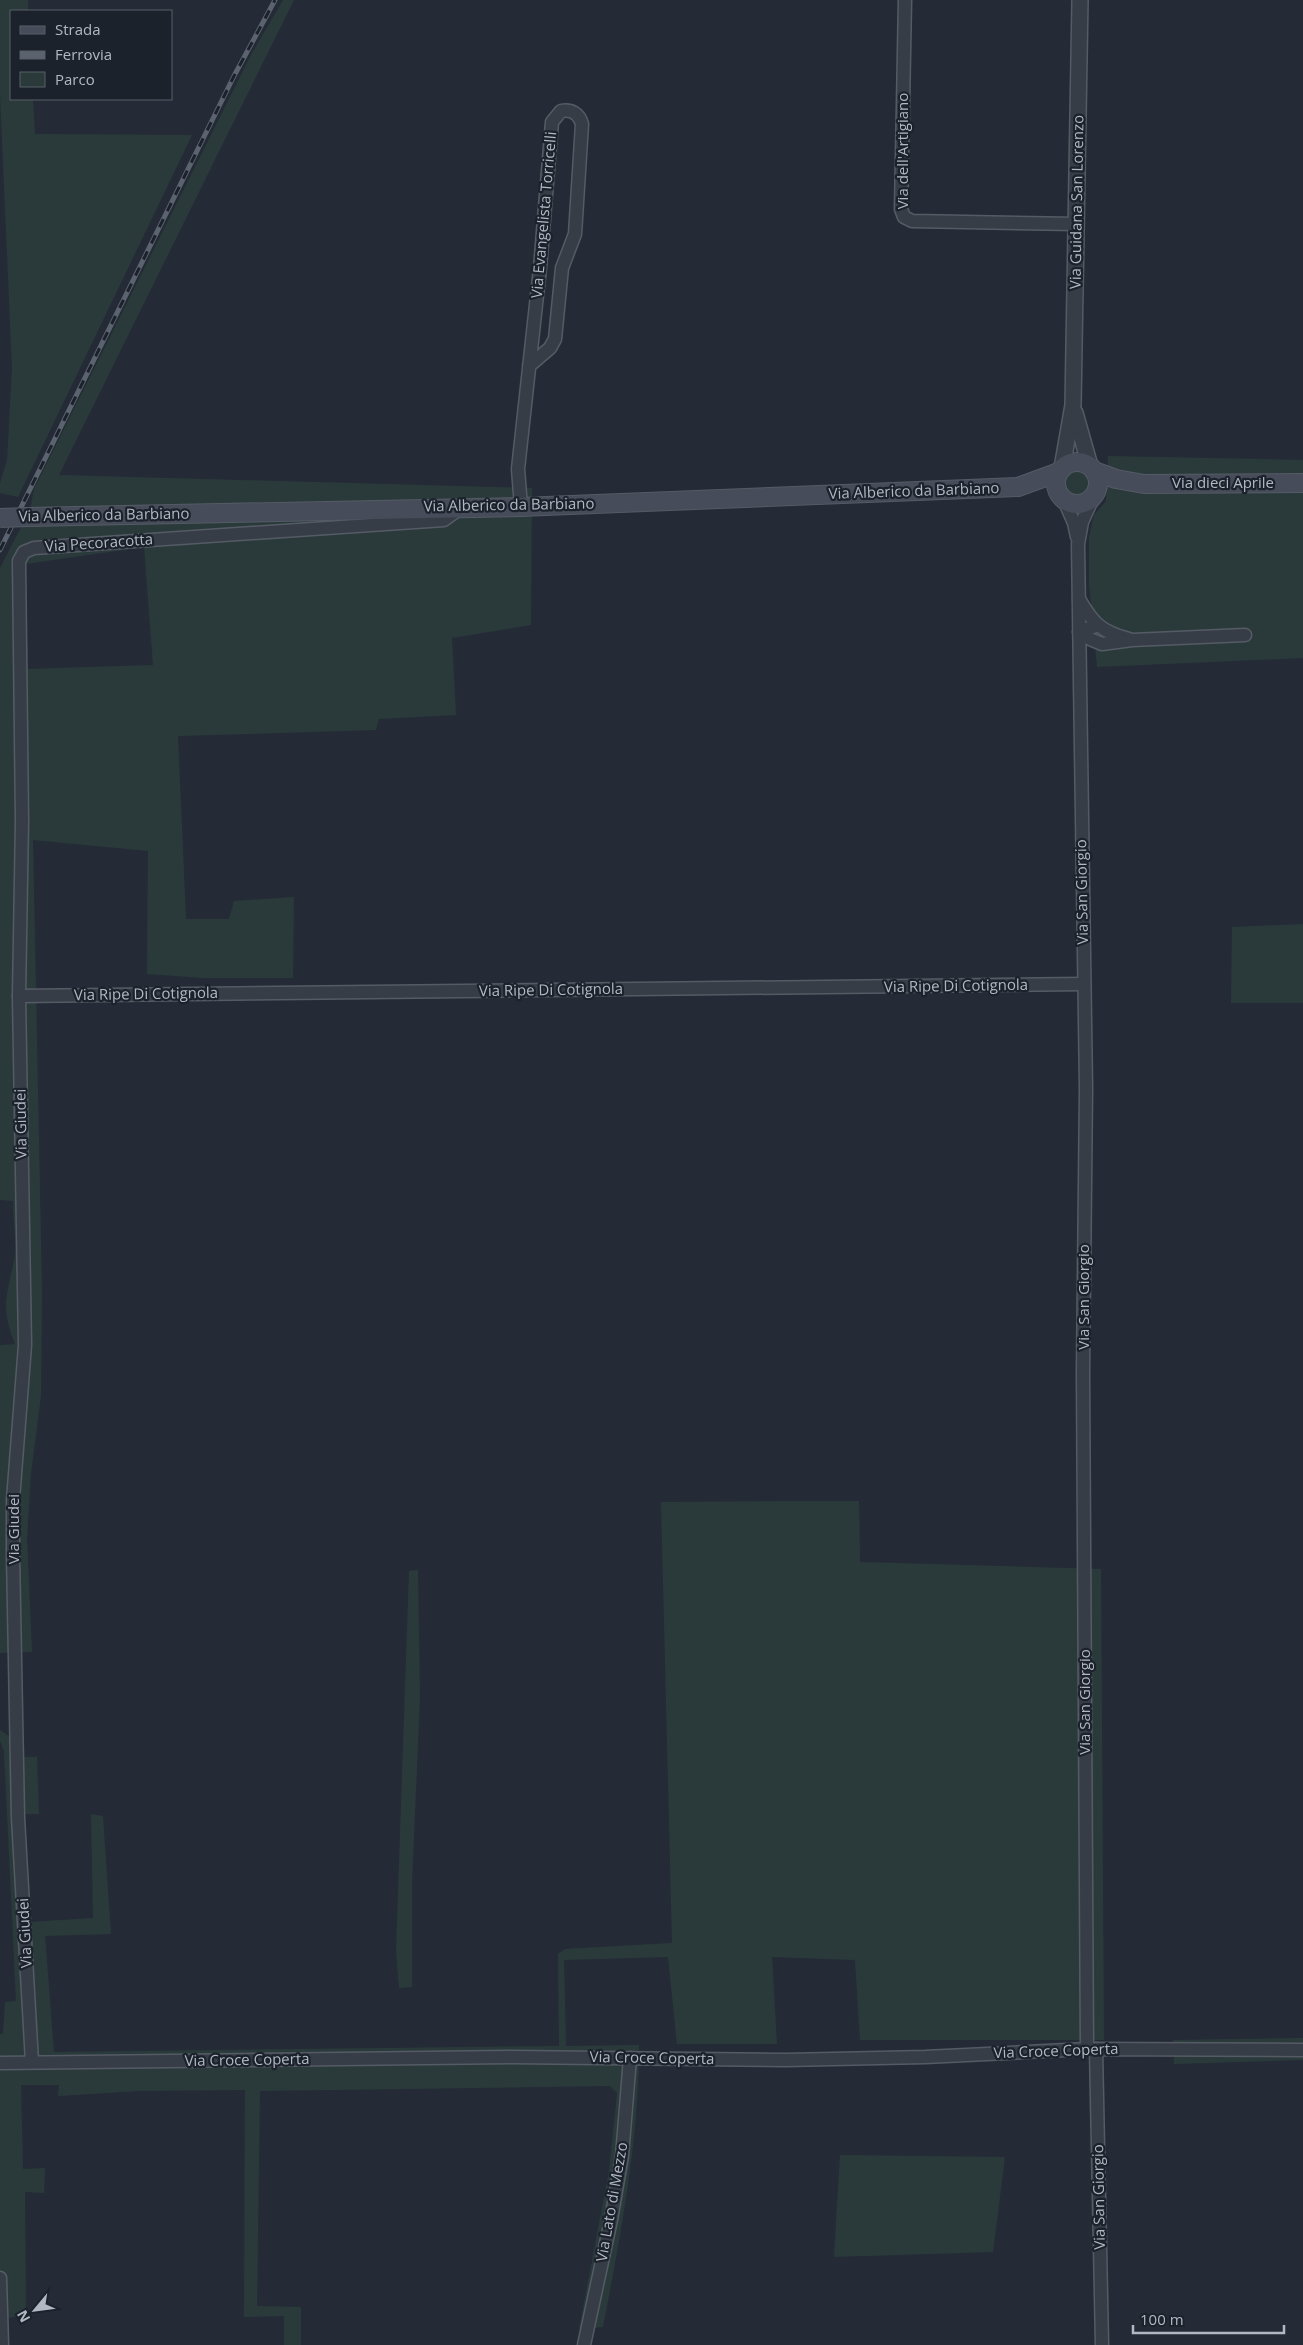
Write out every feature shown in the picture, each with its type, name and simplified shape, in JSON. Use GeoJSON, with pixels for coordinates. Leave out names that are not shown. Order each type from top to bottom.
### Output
{"type":"FeatureCollection","features":[{"type":"Feature","properties":{"kind":"main road"},"geometry":{"type":"LineString","coordinates":[[1072,462],[1092,468],[1099,482],[1094,497],[1078,505],[1062,499],[1056,485],[1060,470],[1072,462]]}},
{"type":"Feature","properties":{"kind":"main road","name":"Via dieci Aprile"},"geometry":{"type":"LineString","coordinates":[[1092,468],[1116,479],[1144,484],[1303,483]]}},
{"type":"Feature","properties":{"kind":"main road","name":"Via Alberico da Barbiano"},"geometry":{"type":"LineString","coordinates":[[1018,487],[1060,470]]}},
{"type":"Feature","properties":{"kind":"main road","name":"Via dieci Aprile"},"geometry":{"type":"LineString","coordinates":[[1094,497],[1144,484]]}},
{"type":"Feature","properties":{"kind":"main road","name":"Via Alberico da Barbiano"},"geometry":{"type":"LineString","coordinates":[[0,518],[521,506],[1018,487],[1062,499]]}},
{"type":"Feature","properties":{"kind":"street","name":"Via dell'Artigiano"},"geometry":{"type":"LineString","coordinates":[[905,0],[901,209],[904,218],[909,220],[1077,224]]}},
{"type":"Feature","properties":{"kind":"street","name":"Via Guidana San Lorenzo"},"geometry":{"type":"LineString","coordinates":[[1074,404],[1080,0]]}},
{"type":"Feature","properties":{"kind":"street","name":"Via Evangelista Torricelli"},"geometry":{"type":"LineString","coordinates":[[521,506],[518,469],[552,122],[561,111],[570,110],[578,115],[582,124],[575,234],[562,268],[555,339],[550,348],[529,366]]}},
{"type":"Feature","properties":{"kind":"street"},"geometry":{"type":"LineString","coordinates":[[1074,404],[1092,468]]}},
{"type":"Feature","properties":{"kind":"street"},"geometry":{"type":"LineString","coordinates":[[1060,470],[1074,404]]}},
{"type":"Feature","properties":{"kind":"street","name":"Via San Giorgio"},"geometry":{"type":"LineString","coordinates":[[1078,544],[1082,522],[1094,497]]}},
{"type":"Feature","properties":{"kind":"street","name":"Via San Giorgio"},"geometry":{"type":"LineString","coordinates":[[1062,499],[1074,524],[1078,544],[1086,1099],[1083,1382],[1092,2049],[1102,2345]]}},
{"type":"Feature","properties":{"kind":"street","name":"Via Pecoracotta"},"geometry":{"type":"LineString","coordinates":[[19,996],[22,821],[18,567],[24,552],[44,547],[444,520],[464,506]]}},
{"type":"Feature","properties":{"kind":"street"},"geometry":{"type":"LineString","coordinates":[[1079,598],[1086,612],[1108,633],[1132,640]]}},
{"type":"Feature","properties":{"kind":"street"},"geometry":{"type":"LineString","coordinates":[[1079,632],[1098,625]]}},
{"type":"Feature","properties":{"kind":"street"},"geometry":{"type":"LineString","coordinates":[[1079,632],[1090,640],[1102,644]]}},
{"type":"Feature","properties":{"kind":"street"},"geometry":{"type":"LineString","coordinates":[[1079,662],[1092,647],[1102,644],[1132,640],[1245,635]]}},
{"type":"Feature","properties":{"kind":"street","name":"Via Ripe Di Cotignola"},"geometry":{"type":"LineString","coordinates":[[19,996],[1084,984]]}},
{"type":"Feature","properties":{"kind":"street","name":"Via Giudei"},"geometry":{"type":"LineString","coordinates":[[19,996],[26,1345],[13,1500],[13,1555],[18,1818],[32,2062]]}},
{"type":"Feature","properties":{"kind":"street","name":"Via Croce Coperta"},"geometry":{"type":"LineString","coordinates":[[0,2063],[510,2057],[786,2060],[925,2057],[1092,2049],[1303,2050]]}},
{"type":"Feature","properties":{"kind":"street","name":"Via Lato di Mezzo"},"geometry":{"type":"LineString","coordinates":[[584,2345],[611,2220],[622,2156],[630,2058]]}},
{"type":"Feature","properties":{"kind":"street"},"geometry":{"type":"LineString","coordinates":[[0,2278],[2,2345]]}},
{"type":"Feature","properties":{"kind":"green space"},"geometry":{"type":"Polygon","coordinates":[[[0,0],[28,0],[28,10],[10,10],[10,100],[33,100],[35,134],[192,135],[18,497],[0,493],[0,483],[7,460],[12,368],[0,94],[0,0]]]}},
{"type":"Feature","properties":{"kind":"green space"},"geometry":{"type":"Polygon","coordinates":[[[283,0],[294,0],[59,475],[532,488],[531,625],[452,638],[456,715],[379,719],[376,730],[178,736],[186,919],[229,919],[234,901],[294,897],[293,978],[204,978],[147,974],[148,851],[33,840],[42,1291],[41,1396],[31,1473],[27,1538],[32,1652],[0,1653],[0,1345],[15,1344],[10,1331],[6,1302],[15,1245],[13,1201],[0,1200],[0,568],[30,510],[34,489],[251,55],[283,0]],[[144,547],[25,564],[28,669],[153,665],[144,547]]]}},
{"type":"Feature","properties":{"kind":"green space"},"geometry":{"type":"Polygon","coordinates":[[[1108,456],[1303,460],[1303,658],[1097,667],[1089,585],[1089,537],[1094,515],[1106,501],[1108,456]]]}},
{"type":"Feature","properties":{"kind":"green space"},"geometry":{"type":"Polygon","coordinates":[[[1078,469],[1088,473],[1092,483],[1088,493],[1078,497],[1068,493],[1064,483],[1068,473],[1078,469]]]}},
{"type":"Feature","properties":{"kind":"green space"},"geometry":{"type":"Polygon","coordinates":[[[1303,924],[1303,1003],[1231,1003],[1232,927],[1303,924]]]}},
{"type":"Feature","properties":{"kind":"green space"},"geometry":{"type":"Polygon","coordinates":[[[859,1501],[860,1562],[1101,1569],[1104,2040],[860,2040],[855,1960],[772,1957],[777,2044],[677,2044],[668,1957],[564,1960],[566,2046],[639,2045],[636,2116],[628,2187],[603,2327],[579,2329],[609,2171],[617,2093],[610,2086],[260,2091],[257,2306],[301,2307],[301,2345],[284,2345],[284,2316],[244,2317],[245,2090],[138,2091],[58,2096],[59,2085],[21,2085],[23,2169],[45,2168],[44,2193],[25,2192],[26,2315],[0,2319],[0,2034],[3,2034],[5,2002],[16,2001],[4,1751],[0,1741],[0,1730],[10,1737],[12,1757],[37,1757],[39,1814],[25,1814],[30,1922],[93,1918],[91,1814],[103,1816],[111,1934],[45,1936],[54,2052],[559,2046],[558,1954],[565,1949],[672,1943],[661,1502],[859,1501]]]}},
{"type":"Feature","properties":{"kind":"green space"},"geometry":{"type":"Polygon","coordinates":[[[418,1570],[420,1697],[412,1882],[412,1987],[399,1988],[396,1951],[409,1571],[418,1570]]]}},
{"type":"Feature","properties":{"kind":"green space"},"geometry":{"type":"Polygon","coordinates":[[[1303,2038],[1303,2060],[1174,2064],[1173,2040],[1303,2038]]]}},
{"type":"Feature","properties":{"kind":"green space"},"geometry":{"type":"Polygon","coordinates":[[[840,2155],[1005,2157],[993,2252],[834,2257],[840,2155]]]}},
{"type":"Feature","properties":{"kind":"railway"},"geometry":{"type":"LineString","coordinates":[[0,550],[234,76],[275,0]]}}]}
